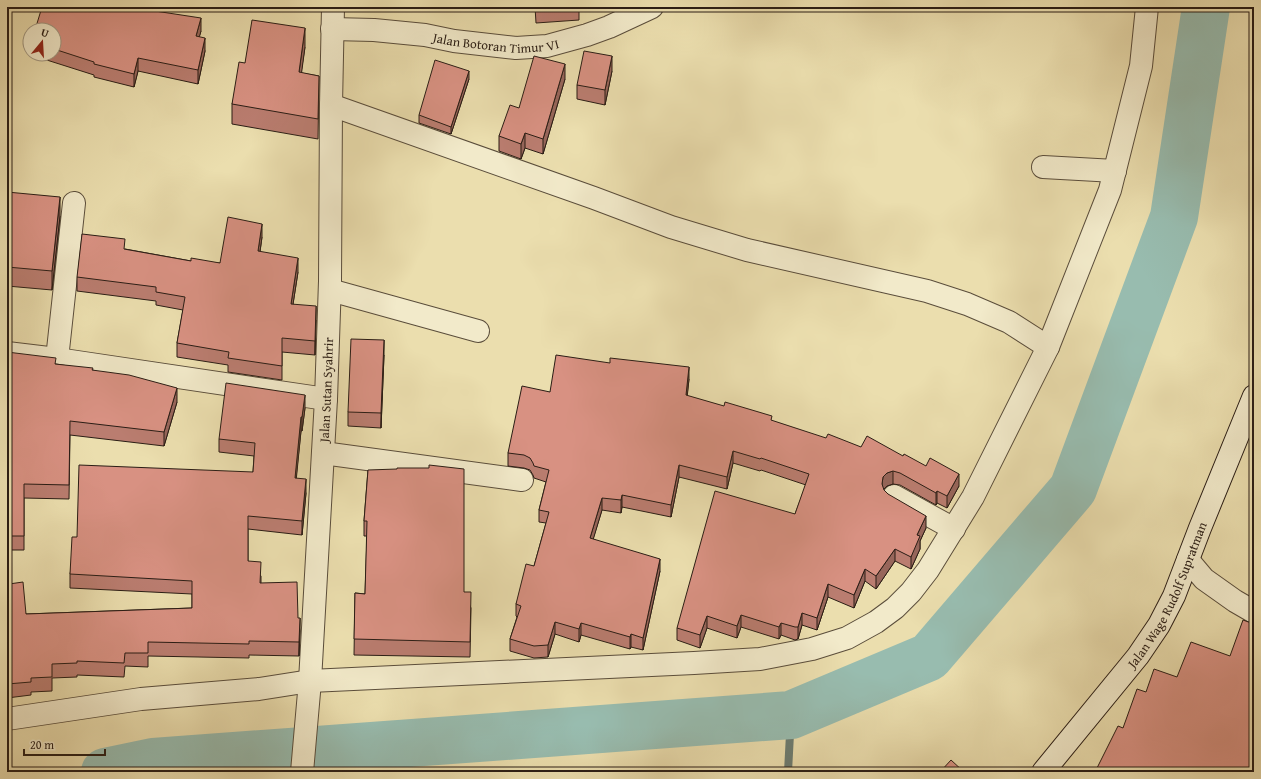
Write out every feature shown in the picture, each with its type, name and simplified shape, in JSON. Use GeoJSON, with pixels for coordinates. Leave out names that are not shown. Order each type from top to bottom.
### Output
{"type":"FeatureCollection","features":[{"type":"Feature","properties":{"kind":"street","name":"Jalan Sutan Syahrir"},"geometry":{"type":"LineString","coordinates":[[302,772],[309,686],[326,399],[330,290],[333,7]]}},
{"type":"Feature","properties":{"kind":"street","name":"Jalan Botoran Timur VI"},"geometry":{"type":"LineString","coordinates":[[332,29],[374,30],[424,35],[454,41],[516,48],[547,46],[587,35],[609,27],[652,7]]}},
{"type":"Feature","properties":{"kind":"street"},"geometry":{"type":"LineString","coordinates":[[7,720],[141,699],[259,689],[760,659],[812,649],[847,638],[876,622],[895,608],[911,592],[928,570],[973,497],[1048,347],[1110,190],[1141,66],[1147,7]]}},
{"type":"Feature","properties":{"kind":"street"},"geometry":{"type":"LineString","coordinates":[[331,106],[558,185],[671,227],[747,250],[928,292],[967,304],[1009,322],[1048,347]]}},
{"type":"Feature","properties":{"kind":"street"},"geometry":{"type":"LineString","coordinates":[[1043,167],[1115,171]]}},
{"type":"Feature","properties":{"kind":"street"},"geometry":{"type":"LineString","coordinates":[[57,358],[74,203]]}},
{"type":"Feature","properties":{"kind":"street"},"geometry":{"type":"LineString","coordinates":[[330,290],[478,331]]}},
{"type":"Feature","properties":{"kind":"street"},"geometry":{"type":"LineString","coordinates":[[7,353],[57,358],[326,399]]}},
{"type":"Feature","properties":{"kind":"street","name":"Jalan Wage Rudolf Supratman"},"geometry":{"type":"LineString","coordinates":[[1043,772],[1138,656],[1159,625],[1174,596],[1254,396]]}},
{"type":"Feature","properties":{"kind":"street"},"geometry":{"type":"LineString","coordinates":[[323,453],[522,480]]}},
{"type":"Feature","properties":{"kind":"street"},"geometry":{"type":"LineString","coordinates":[[894,496],[954,528]]}},
{"type":"Feature","properties":{"kind":"street"},"geometry":{"type":"LineString","coordinates":[[1188,560],[1204,580],[1254,612]]}},
{"type":"Feature","properties":{"kind":"building"},"geometry":{"type":"Polygon","coordinates":[[[42,7],[156,7],[155,11],[201,18],[196,36],[205,38],[198,70],[138,58],[134,74],[94,64],[94,62],[62,52],[62,22],[37,22],[42,7]]]}},
{"type":"Feature","properties":{"kind":"building"},"geometry":{"type":"Polygon","coordinates":[[[536,7],[570,7],[536,10],[536,7]]]}},
{"type":"Feature","properties":{"kind":"building"},"geometry":{"type":"Polygon","coordinates":[[[252,20],[305,28],[299,72],[319,76],[318,119],[232,104],[239,62],[245,63],[252,20]]]}},
{"type":"Feature","properties":{"kind":"building"},"geometry":{"type":"Polygon","coordinates":[[[584,51],[612,56],[605,90],[577,85],[584,51]]]}},
{"type":"Feature","properties":{"kind":"building"},"geometry":{"type":"Polygon","coordinates":[[[534,56],[565,64],[543,139],[525,133],[521,144],[499,136],[510,105],[519,108],[534,56]]]}},
{"type":"Feature","properties":{"kind":"building"},"geometry":{"type":"Polygon","coordinates":[[[435,60],[469,71],[451,127],[419,115],[435,60]]]}},
{"type":"Feature","properties":{"kind":"building"},"geometry":{"type":"Polygon","coordinates":[[[7,192],[60,197],[52,271],[7,267],[7,192]]]}},
{"type":"Feature","properties":{"kind":"building"},"geometry":{"type":"Polygon","coordinates":[[[228,217],[262,224],[258,251],[298,258],[291,304],[316,306],[315,341],[282,338],[282,366],[228,358],[229,352],[177,343],[185,297],[156,292],[156,287],[77,277],[82,234],[125,239],[124,249],[191,261],[191,258],[220,263],[228,217]]]}},
{"type":"Feature","properties":{"kind":"building"},"geometry":{"type":"Polygon","coordinates":[[[351,339],[384,340],[381,413],[348,412],[351,339]]]}},
{"type":"Feature","properties":{"kind":"building"},"geometry":{"type":"Polygon","coordinates":[[[7,352],[56,358],[55,364],[93,368],[92,370],[129,375],[177,388],[164,432],[70,421],[69,485],[24,484],[24,536],[7,536],[7,352]]]}},
{"type":"Feature","properties":{"kind":"building"},"geometry":{"type":"Polygon","coordinates":[[[556,355],[610,363],[610,358],[689,367],[686,395],[724,406],[725,402],[772,416],[771,420],[826,438],[828,434],[861,447],[867,436],[903,456],[904,454],[926,466],[930,458],[959,474],[947,496],[937,491],[936,493],[900,473],[893,471],[887,473],[883,477],[882,484],[884,490],[888,494],[926,516],[917,535],[920,536],[911,557],[895,549],[876,576],[865,569],[854,595],[828,584],[817,618],[802,613],[798,627],[781,623],[779,627],[741,615],[737,626],[707,616],[700,635],[677,628],[715,491],[795,514],[809,474],[761,458],[760,459],[733,451],[727,477],[679,465],[671,505],[622,495],[621,500],[602,498],[590,538],[660,559],[643,638],[631,634],[630,637],[581,623],[579,629],[555,622],[548,645],[534,646],[510,639],[521,606],[516,604],[526,564],[534,566],[549,512],[539,510],[549,470],[534,466],[530,458],[524,455],[508,453],[522,386],[550,392],[556,355]]]}},
{"type":"Feature","properties":{"kind":"building"},"geometry":{"type":"Polygon","coordinates":[[[226,383],[305,395],[301,417],[295,478],[306,479],[302,521],[248,516],[248,561],[261,562],[260,583],[297,582],[298,618],[300,618],[299,642],[249,641],[249,644],[148,642],[148,653],[125,653],[124,663],[77,661],[77,663],[52,664],[52,677],[31,678],[31,682],[7,684],[7,536],[9,584],[23,582],[26,614],[192,608],[192,581],[70,574],[72,537],[77,537],[79,465],[253,472],[255,443],[219,439],[226,383]]]}},
{"type":"Feature","properties":{"kind":"building"},"geometry":{"type":"Polygon","coordinates":[[[429,465],[464,469],[464,592],[471,592],[470,642],[354,639],[355,593],[365,594],[367,521],[364,521],[368,470],[429,468],[429,465]]]}},
{"type":"Feature","properties":{"kind":"building"},"geometry":{"type":"Polygon","coordinates":[[[1243,620],[1254,624],[1254,772],[1095,772],[1118,726],[1123,728],[1137,689],[1146,692],[1154,669],[1177,677],[1191,642],[1230,656],[1243,620]]]}},
{"type":"Feature","properties":{"kind":"building"},"geometry":{"type":"Polygon","coordinates":[[[951,760],[964,772],[940,772],[951,760]]]}},
{"type":"Feature","properties":{"kind":"waterway"},"geometry":{"type":"LineString","coordinates":[[105,772],[153,762],[791,715],[929,657],[1073,489],[1174,217],[1206,7]]}},
{"type":"Feature","properties":{"kind":"waterway"},"geometry":{"type":"LineString","coordinates":[[788,772],[791,715]]}}]}
